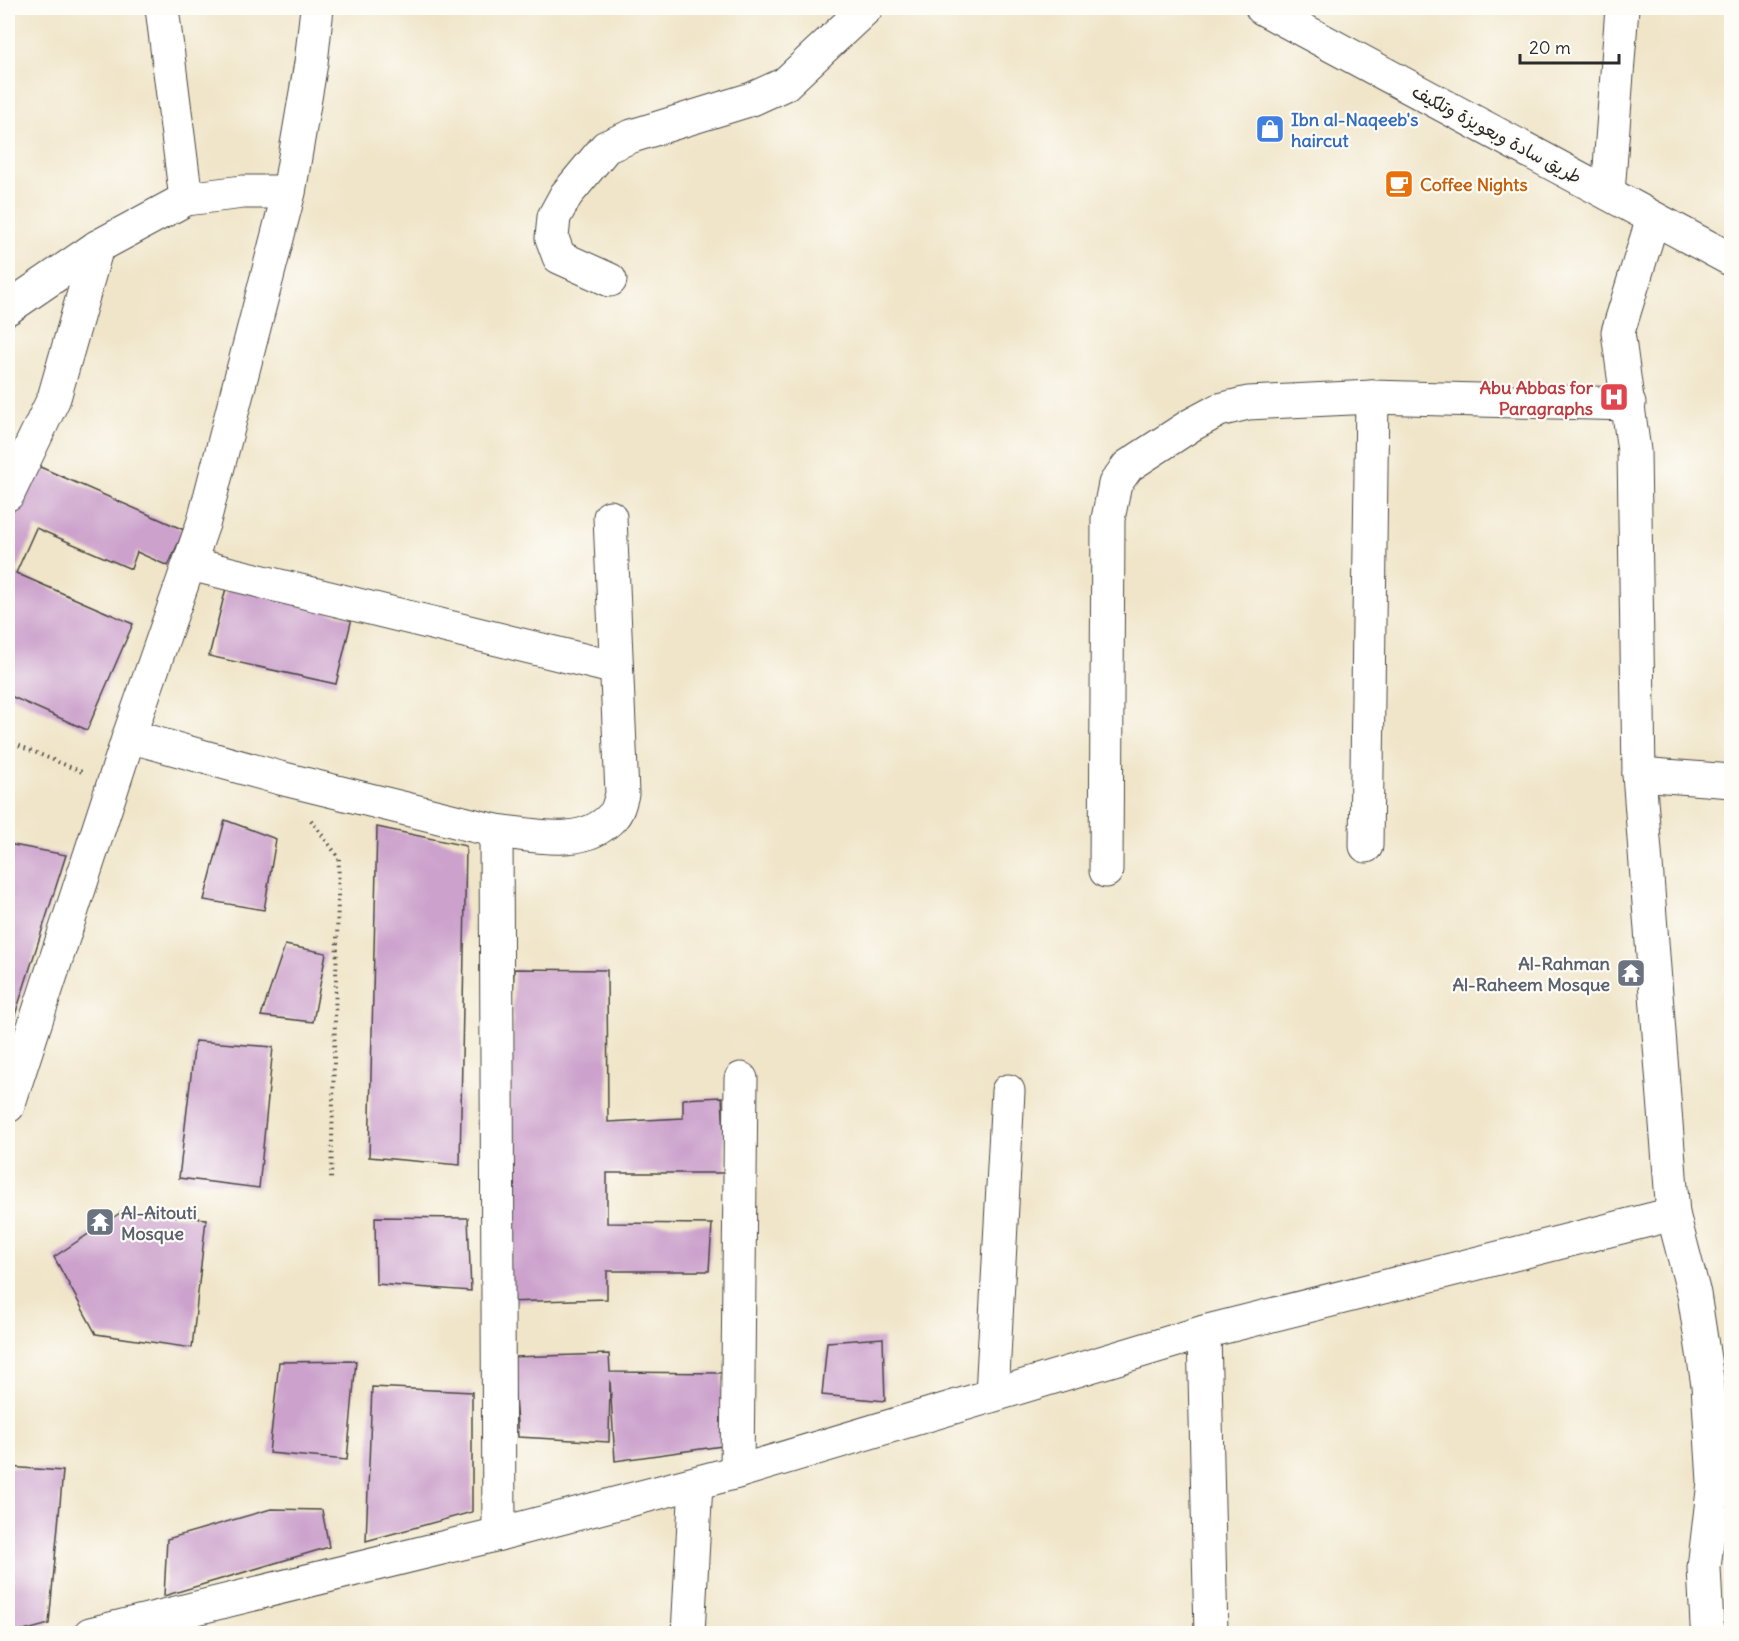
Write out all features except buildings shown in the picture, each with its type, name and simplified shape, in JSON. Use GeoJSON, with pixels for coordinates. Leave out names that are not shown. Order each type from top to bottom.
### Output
{"type":"FeatureCollection","features":[{"type":"Feature","properties":{"kind":"street"},"geometry":{"type":"LineString","coordinates":[[162,8],[186,199]]}},
{"type":"Feature","properties":{"kind":"street"},"geometry":{"type":"LineString","coordinates":[[8,1106],[129,736],[204,521],[289,192],[311,63],[317,8]]}},
{"type":"Feature","properties":{"kind":"street"},"geometry":{"type":"LineString","coordinates":[[610,280],[559,258],[552,238],[554,217],[566,195],[606,147],[632,136],[752,99],[785,84],[866,8]]}},
{"type":"Feature","properties":{"kind":"street","name":"طريق سادة وبعويزة وتلكيف"},"geometry":{"type":"LineString","coordinates":[[1262,8],[1731,260]]}},
{"type":"Feature","properties":{"kind":"street"},"geometry":{"type":"LineString","coordinates":[[1608,193],[1622,8]]}},
{"type":"Feature","properties":{"kind":"street"},"geometry":{"type":"LineString","coordinates":[[8,308],[97,247],[186,199],[243,192],[289,192]]}},
{"type":"Feature","properties":{"kind":"street"},"geometry":{"type":"LineString","coordinates":[[1653,218],[1618,332],[1634,452],[1639,774],[1673,1214],[1694,1294],[1708,1385],[1714,1482],[1704,1568],[1707,1625],[1710,1634]]}},
{"type":"Feature","properties":{"kind":"street"},"geometry":{"type":"LineString","coordinates":[[8,494],[54,398],[97,247]]}},
{"type":"Feature","properties":{"kind":"street"},"geometry":{"type":"LineString","coordinates":[[1106,871],[1108,519],[1115,484],[1128,466],[1191,424],[1219,411],[1248,403],[1372,397],[1629,404]]}},
{"type":"Feature","properties":{"kind":"street"},"geometry":{"type":"LineString","coordinates":[[1366,846],[1372,397]]}},
{"type":"Feature","properties":{"kind":"street"},"geometry":{"type":"LineString","coordinates":[[129,736],[280,778],[496,831],[563,838],[594,832],[615,815],[622,794],[610,517]]}},
{"type":"Feature","properties":{"kind":"street"},"geometry":{"type":"LineString","coordinates":[[190,564],[616,668]]}},
{"type":"Feature","properties":{"kind":"street"},"geometry":{"type":"LineString","coordinates":[[1639,774],[1731,781]]}},
{"type":"Feature","properties":{"kind":"street"},"geometry":{"type":"LineString","coordinates":[[496,831],[499,1534]]}},
{"type":"Feature","properties":{"kind":"street"},"geometry":{"type":"LineString","coordinates":[[737,1472],[741,1079]]}},
{"type":"Feature","properties":{"kind":"street"},"geometry":{"type":"LineString","coordinates":[[993,1395],[1008,1091]]}},
{"type":"Feature","properties":{"kind":"street"},"geometry":{"type":"LineString","coordinates":[[90,1634],[499,1534],[737,1472],[1204,1332],[1673,1214]]}},
{"type":"Feature","properties":{"kind":"street"},"geometry":{"type":"LineString","coordinates":[[1204,1332],[1211,1634]]}},
{"type":"Feature","properties":{"kind":"street"},"geometry":{"type":"LineString","coordinates":[[688,1634],[696,1482]]}},
{"type":"Feature","properties":{"kind":"path"},"geometry":{"type":"LineString","coordinates":[[8,741],[113,785]]}},
{"type":"Feature","properties":{"kind":"path"},"geometry":{"type":"LineString","coordinates":[[280,778],[339,858],[331,1181]]}},
{"type":"Feature","properties":{"kind":"place","name":"Ibn al-Naqeeb's haircut"},"geometry":{"type":"Point","coordinates":[1270,129]}},
{"type":"Feature","properties":{"kind":"place","name":"Coffee Nights"},"geometry":{"type":"Point","coordinates":[1399,184]}},
{"type":"Feature","properties":{"kind":"place","name":"Abu Abbas for Paragraphs"},"geometry":{"type":"Point","coordinates":[1614,397]}},
{"type":"Feature","properties":{"kind":"place","name":"Al-Rahman Al-Raheem Mosque"},"geometry":{"type":"Point","coordinates":[1631,973]}},
{"type":"Feature","properties":{"kind":"place","name":"Al-Aitouti Mosque"},"geometry":{"type":"Point","coordinates":[100,1222]}}]}
